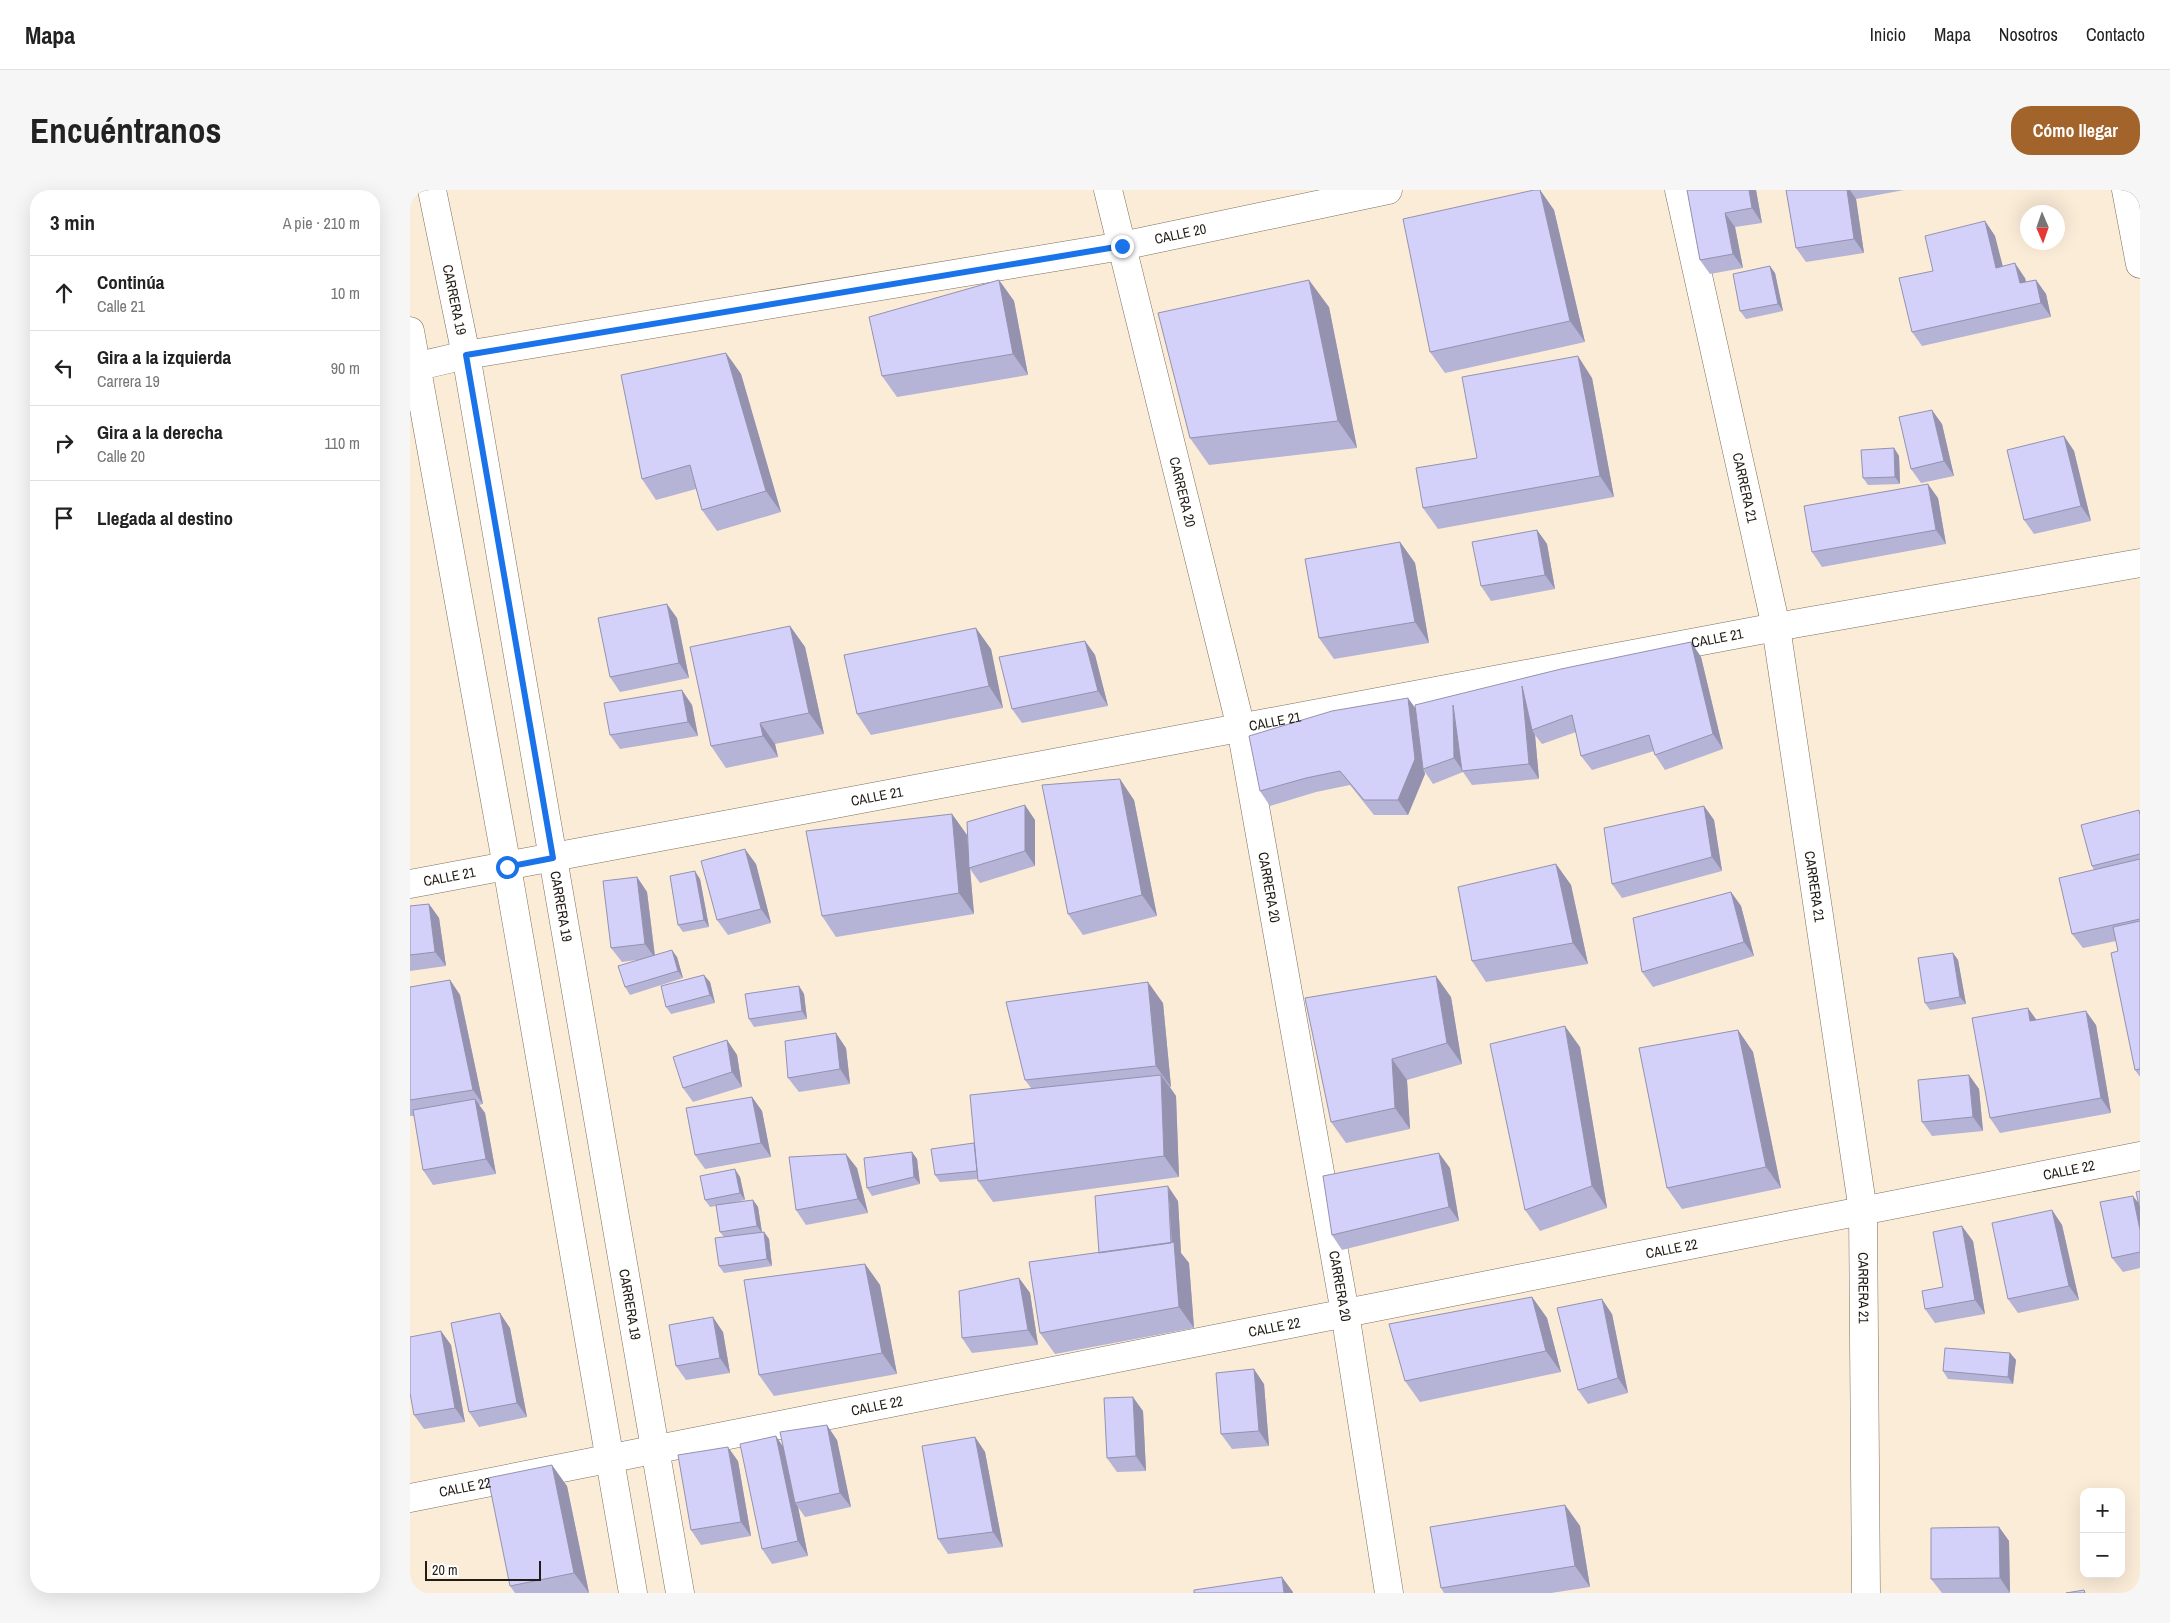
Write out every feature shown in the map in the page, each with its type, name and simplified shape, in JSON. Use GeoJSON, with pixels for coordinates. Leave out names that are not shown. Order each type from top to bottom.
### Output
{"type":"FeatureCollection","features":[{"type":"Feature","properties":{"kind":"street","name":"CARRERA 19"},"geometry":{"type":"LineString","coordinates":[[432,190],[466,355],[680,1593]]}},
{"type":"Feature","properties":{"kind":"street","name":"CARRERA 20"},"geometry":{"type":"LineString","coordinates":[[1108,190],[1241,728],[1345,1314],[1389,1593]]}},
{"type":"Feature","properties":{"kind":"street","name":"CALLE 20"},"geometry":{"type":"LineString","coordinates":[[414,367],[466,355],[1122,246],[1388,190]]}},
{"type":"Feature","properties":{"kind":"street","name":"CARRERA 21"},"geometry":{"type":"LineString","coordinates":[[1679,190],[1776,627],[1863,1211],[1866,1593]]}},
{"type":"Feature","properties":{"kind":"street"},"geometry":{"type":"LineString","coordinates":[[2126,190],[2140,264]]}},
{"type":"Feature","properties":{"kind":"street"},"geometry":{"type":"LineString","coordinates":[[410,331],[414,367],[507,867],[633,1593]]}},
{"type":"Feature","properties":{"kind":"street","name":"CALLE 21"},"geometry":{"type":"LineString","coordinates":[[410,884],[1776,627],[2140,563]]}},
{"type":"Feature","properties":{"kind":"street","name":"CALLE 22"},"geometry":{"type":"LineString","coordinates":[[410,1498],[2140,1156]]}},
{"type":"Feature","properties":{"kind":"building"},"geometry":{"type":"Polygon","coordinates":[[[1540,190],[1570,321],[1430,352],[1403,219],[1540,190]]]}},
{"type":"Feature","properties":{"kind":"building"},"geometry":{"type":"Polygon","coordinates":[[[1687,190],[1749,190],[1752,208],[1725,213],[1733,254],[1700,260],[1687,190]]]}},
{"type":"Feature","properties":{"kind":"building"},"geometry":{"type":"Polygon","coordinates":[[[1786,190],[1847,190],[1854,239],[1796,248],[1786,190]]]}},
{"type":"Feature","properties":{"kind":"building"},"geometry":{"type":"Polygon","coordinates":[[[1985,221],[1996,268],[2015,263],[2020,283],[2036,280],[2041,303],[1912,332],[1899,278],[1933,271],[1925,236],[1985,221]]]}},
{"type":"Feature","properties":{"kind":"building"},"geometry":{"type":"Polygon","coordinates":[[[1770,266],[1778,304],[1740,311],[1733,274],[1770,266]]]}},
{"type":"Feature","properties":{"kind":"building"},"geometry":{"type":"Polygon","coordinates":[[[999,280],[1013,354],[882,376],[869,317],[999,280]]]}},
{"type":"Feature","properties":{"kind":"building"},"geometry":{"type":"Polygon","coordinates":[[[1309,280],[1338,421],[1190,438],[1158,313],[1309,280]]]}},
{"type":"Feature","properties":{"kind":"building"},"geometry":{"type":"Polygon","coordinates":[[[726,353],[766,491],[702,510],[690,465],[642,479],[621,375],[726,353]]]}},
{"type":"Feature","properties":{"kind":"building"},"geometry":{"type":"Polygon","coordinates":[[[1578,356],[1600,476],[1423,508],[1416,468],[1477,458],[1462,377],[1578,356]]]}},
{"type":"Feature","properties":{"kind":"building"},"geometry":{"type":"Polygon","coordinates":[[[1932,410],[1944,461],[1911,469],[1899,417],[1932,410]]]}},
{"type":"Feature","properties":{"kind":"building"},"geometry":{"type":"Polygon","coordinates":[[[2064,436],[2081,506],[2024,520],[2007,450],[2064,436]]]}},
{"type":"Feature","properties":{"kind":"building"},"geometry":{"type":"Polygon","coordinates":[[[1894,448],[1895,477],[1863,478],[1861,450],[1894,448]]]}},
{"type":"Feature","properties":{"kind":"building"},"geometry":{"type":"Polygon","coordinates":[[[1928,484],[1936,530],[1812,552],[1804,506],[1928,484]]]}},
{"type":"Feature","properties":{"kind":"building"},"geometry":{"type":"Polygon","coordinates":[[[1537,530],[1545,575],[1481,586],[1472,542],[1537,530]]]}},
{"type":"Feature","properties":{"kind":"building"},"geometry":{"type":"Polygon","coordinates":[[[1400,542],[1415,622],[1319,638],[1305,559],[1400,542]]]}},
{"type":"Feature","properties":{"kind":"building"},"geometry":{"type":"Polygon","coordinates":[[[667,604],[679,663],[610,677],[598,618],[667,604]]]}},
{"type":"Feature","properties":{"kind":"building"},"geometry":{"type":"Polygon","coordinates":[[[790,626],[809,713],[760,723],[763,736],[711,746],[690,647],[790,626]]]}},
{"type":"Feature","properties":{"kind":"building"},"geometry":{"type":"Polygon","coordinates":[[[976,628],[989,686],[857,714],[844,655],[976,628]]]}},
{"type":"Feature","properties":{"kind":"building"},"geometry":{"type":"Polygon","coordinates":[[[1085,641],[1098,691],[1012,709],[999,657],[1085,641]]]}},
{"type":"Feature","properties":{"kind":"building"},"geometry":{"type":"Polygon","coordinates":[[[1691,642],[1713,734],[1655,755],[1649,735],[1581,756],[1572,715],[1532,730],[1522,686],[1529,764],[1462,771],[1453,705],[1454,758],[1423,769],[1415,705],[1561,669],[1691,642]]]}},
{"type":"Feature","properties":{"kind":"building"},"geometry":{"type":"Polygon","coordinates":[[[682,690],[688,722],[610,735],[604,703],[682,690]]]}},
{"type":"Feature","properties":{"kind":"building"},"geometry":{"type":"Polygon","coordinates":[[[1408,698],[1415,759],[1398,800],[1364,800],[1340,771],[1260,791],[1249,736],[1332,711],[1408,698]]]}},
{"type":"Feature","properties":{"kind":"building"},"geometry":{"type":"Polygon","coordinates":[[[1120,779],[1142,895],[1068,914],[1042,785],[1120,779]]]}},
{"type":"Feature","properties":{"kind":"building"},"geometry":{"type":"Polygon","coordinates":[[[1025,805],[1025,851],[969,868],[967,822],[1025,805]]]}},
{"type":"Feature","properties":{"kind":"building"},"geometry":{"type":"Polygon","coordinates":[[[1704,806],[1712,857],[1612,884],[1604,828],[1704,806]]]}},
{"type":"Feature","properties":{"kind":"building"},"geometry":{"type":"Polygon","coordinates":[[[2139,810],[2140,854],[2092,866],[2081,825],[2139,810]]]}},
{"type":"Feature","properties":{"kind":"building"},"geometry":{"type":"Polygon","coordinates":[[[952,814],[959,893],[822,916],[806,831],[952,814]]]}},
{"type":"Feature","properties":{"kind":"building"},"geometry":{"type":"Polygon","coordinates":[[[745,849],[761,909],[717,920],[701,861],[745,849]]]}},
{"type":"Feature","properties":{"kind":"building"},"geometry":{"type":"Polygon","coordinates":[[[2140,859],[2140,919],[2072,934],[2059,878],[2140,859]]]}},
{"type":"Feature","properties":{"kind":"building"},"geometry":{"type":"Polygon","coordinates":[[[1556,864],[1573,943],[1472,961],[1458,887],[1556,864]]]}},
{"type":"Feature","properties":{"kind":"building"},"geometry":{"type":"Polygon","coordinates":[[[695,871],[704,920],[678,925],[670,876],[695,871]]]}},
{"type":"Feature","properties":{"kind":"building"},"geometry":{"type":"Polygon","coordinates":[[[637,877],[645,944],[611,948],[603,881],[637,877]]]}},
{"type":"Feature","properties":{"kind":"building"},"geometry":{"type":"Polygon","coordinates":[[[1731,892],[1744,942],[1642,972],[1633,918],[1731,892]]]}},
{"type":"Feature","properties":{"kind":"building"},"geometry":{"type":"Polygon","coordinates":[[[429,904],[435,952],[410,955],[410,906],[429,904]]]}},
{"type":"Feature","properties":{"kind":"building"},"geometry":{"type":"Polygon","coordinates":[[[2140,921],[2140,1069],[2135,1070],[2111,953],[2118,951],[2113,927],[2140,921]]]}},
{"type":"Feature","properties":{"kind":"building"},"geometry":{"type":"Polygon","coordinates":[[[672,950],[678,971],[625,987],[618,966],[672,950]]]}},
{"type":"Feature","properties":{"kind":"building"},"geometry":{"type":"Polygon","coordinates":[[[1953,953],[1960,997],[1925,1003],[1918,958],[1953,953]]]}},
{"type":"Feature","properties":{"kind":"building"},"geometry":{"type":"Polygon","coordinates":[[[704,975],[710,995],[666,1007],[661,986],[704,975]]]}},
{"type":"Feature","properties":{"kind":"building"},"geometry":{"type":"Polygon","coordinates":[[[1436,976],[1447,1043],[1392,1059],[1395,1108],[1331,1122],[1305,998],[1436,976]]]}},
{"type":"Feature","properties":{"kind":"building"},"geometry":{"type":"Polygon","coordinates":[[[450,980],[473,1090],[410,1100],[410,987],[450,980]]]}},
{"type":"Feature","properties":{"kind":"building"},"geometry":{"type":"Polygon","coordinates":[[[1148,982],[1156,1066],[1025,1080],[1006,1002],[1148,982]]]}},
{"type":"Feature","properties":{"kind":"building"},"geometry":{"type":"Polygon","coordinates":[[[799,986],[802,1011],[749,1019],[745,994],[799,986]]]}},
{"type":"Feature","properties":{"kind":"building"},"geometry":{"type":"Polygon","coordinates":[[[2028,1008],[2030,1021],[2086,1011],[2101,1098],[1990,1118],[1972,1018],[2028,1008]]]}},
{"type":"Feature","properties":{"kind":"building"},"geometry":{"type":"Polygon","coordinates":[[[1565,1026],[1592,1186],[1525,1210],[1490,1044],[1565,1026]]]}},
{"type":"Feature","properties":{"kind":"building"},"geometry":{"type":"Polygon","coordinates":[[[1738,1030],[1766,1167],[1667,1188],[1639,1048],[1738,1030]]]}},
{"type":"Feature","properties":{"kind":"building"},"geometry":{"type":"Polygon","coordinates":[[[836,1033],[840,1069],[788,1078],[785,1041],[836,1033]]]}},
{"type":"Feature","properties":{"kind":"building"},"geometry":{"type":"Polygon","coordinates":[[[727,1040],[732,1072],[683,1088],[673,1057],[727,1040]]]}},
{"type":"Feature","properties":{"kind":"building"},"geometry":{"type":"Polygon","coordinates":[[[1161,1075],[1164,1156],[978,1181],[970,1095],[1161,1075]]]}},
{"type":"Feature","properties":{"kind":"building"},"geometry":{"type":"Polygon","coordinates":[[[1969,1075],[1973,1117],[1922,1122],[1918,1080],[1969,1075]]]}},
{"type":"Feature","properties":{"kind":"building"},"geometry":{"type":"Polygon","coordinates":[[[752,1097],[761,1143],[695,1155],[686,1108],[752,1097]]]}},
{"type":"Feature","properties":{"kind":"building"},"geometry":{"type":"Polygon","coordinates":[[[475,1099],[486,1159],[423,1170],[413,1110],[475,1099]]]}},
{"type":"Feature","properties":{"kind":"building"},"geometry":{"type":"Polygon","coordinates":[[[974,1143],[977,1171],[935,1175],[931,1149],[974,1143]]]}},
{"type":"Feature","properties":{"kind":"building"},"geometry":{"type":"Polygon","coordinates":[[[912,1152],[914,1177],[867,1188],[864,1158],[912,1152]]]}},
{"type":"Feature","properties":{"kind":"building"},"geometry":{"type":"Polygon","coordinates":[[[1439,1153],[1449,1207],[1332,1235],[1323,1176],[1439,1153]]]}},
{"type":"Feature","properties":{"kind":"building"},"geometry":{"type":"Polygon","coordinates":[[[846,1154],[858,1199],[796,1210],[789,1157],[846,1154]]]}},
{"type":"Feature","properties":{"kind":"building"},"geometry":{"type":"Polygon","coordinates":[[[735,1169],[740,1193],[705,1200],[700,1176],[735,1169]]]}},
{"type":"Feature","properties":{"kind":"building"},"geometry":{"type":"Polygon","coordinates":[[[1168,1186],[1171,1243],[1099,1253],[1095,1196],[1168,1186]]]}},
{"type":"Feature","properties":{"kind":"building"},"geometry":{"type":"Polygon","coordinates":[[[2140,1191],[2140,1210],[2136,1192],[2140,1191]]]}},
{"type":"Feature","properties":{"kind":"building"},"geometry":{"type":"Polygon","coordinates":[[[2133,1196],[2140,1230],[2140,1252],[2112,1258],[2100,1202],[2133,1196]]]}},
{"type":"Feature","properties":{"kind":"building"},"geometry":{"type":"Polygon","coordinates":[[[753,1200],[757,1226],[720,1232],[716,1205],[753,1200]]]}},
{"type":"Feature","properties":{"kind":"building"},"geometry":{"type":"Polygon","coordinates":[[[2052,1210],[2069,1286],[2008,1299],[1992,1223],[2052,1210]]]}},
{"type":"Feature","properties":{"kind":"building"},"geometry":{"type":"Polygon","coordinates":[[[1962,1226],[1975,1300],[1925,1309],[1922,1291],[1943,1287],[1933,1232],[1962,1226]]]}},
{"type":"Feature","properties":{"kind":"building"},"geometry":{"type":"Polygon","coordinates":[[[764,1232],[767,1259],[719,1266],[715,1238],[764,1232]]]}},
{"type":"Feature","properties":{"kind":"building"},"geometry":{"type":"Polygon","coordinates":[[[1174,1242],[1179,1307],[1040,1333],[1029,1262],[1174,1242]]]}},
{"type":"Feature","properties":{"kind":"building"},"geometry":{"type":"Polygon","coordinates":[[[865,1264],[882,1353],[759,1375],[744,1280],[865,1264]]]}},
{"type":"Feature","properties":{"kind":"building"},"geometry":{"type":"Polygon","coordinates":[[[1019,1278],[1028,1330],[962,1338],[959,1291],[1019,1278]]]}},
{"type":"Feature","properties":{"kind":"building"},"geometry":{"type":"Polygon","coordinates":[[[1532,1297],[1546,1351],[1405,1381],[1389,1324],[1532,1297]]]}},
{"type":"Feature","properties":{"kind":"building"},"geometry":{"type":"Polygon","coordinates":[[[1602,1299],[1618,1378],[1578,1390],[1557,1308],[1602,1299]]]}},
{"type":"Feature","properties":{"kind":"building"},"geometry":{"type":"Polygon","coordinates":[[[500,1313],[517,1403],[469,1412],[451,1323],[500,1313]]]}},
{"type":"Feature","properties":{"kind":"building"},"geometry":{"type":"Polygon","coordinates":[[[713,1317],[720,1358],[676,1366],[669,1325],[713,1317]]]}},
{"type":"Feature","properties":{"kind":"building"},"geometry":{"type":"Polygon","coordinates":[[[441,1331],[455,1408],[414,1415],[410,1393],[410,1337],[441,1331]]]}},
{"type":"Feature","properties":{"kind":"building"},"geometry":{"type":"Polygon","coordinates":[[[1945,1348],[2010,1353],[2008,1377],[1943,1371],[1945,1348]]]}},
{"type":"Feature","properties":{"kind":"building"},"geometry":{"type":"Polygon","coordinates":[[[1254,1369],[1259,1431],[1221,1434],[1216,1373],[1254,1369]]]}},
{"type":"Feature","properties":{"kind":"building"},"geometry":{"type":"Polygon","coordinates":[[[1133,1397],[1136,1456],[1107,1458],[1104,1398],[1133,1397]]]}},
{"type":"Feature","properties":{"kind":"building"},"geometry":{"type":"Polygon","coordinates":[[[827,1425],[840,1493],[795,1503],[780,1432],[827,1425]]]}},
{"type":"Feature","properties":{"kind":"building"},"geometry":{"type":"Polygon","coordinates":[[[776,1436],[798,1541],[762,1549],[740,1444],[776,1436]]]}},
{"type":"Feature","properties":{"kind":"building"},"geometry":{"type":"Polygon","coordinates":[[[975,1437],[993,1532],[938,1539],[922,1446],[975,1437]]]}},
{"type":"Feature","properties":{"kind":"building"},"geometry":{"type":"Polygon","coordinates":[[[728,1447],[741,1522],[691,1530],[678,1455],[728,1447]]]}},
{"type":"Feature","properties":{"kind":"building"},"geometry":{"type":"Polygon","coordinates":[[[552,1465],[574,1573],[510,1586],[488,1478],[552,1465]]]}},
{"type":"Feature","properties":{"kind":"building"},"geometry":{"type":"Polygon","coordinates":[[[1565,1505],[1575,1566],[1441,1588],[1430,1527],[1565,1505]]]}},
{"type":"Feature","properties":{"kind":"building"},"geometry":{"type":"Polygon","coordinates":[[[1999,1527],[2000,1578],[1931,1579],[1931,1528],[1999,1527]]]}},
{"type":"Feature","properties":{"kind":"building"},"geometry":{"type":"Polygon","coordinates":[[[1282,1577],[1284,1593],[1194,1593],[1194,1590],[1282,1577]]]}},
{"type":"Feature","properties":{"kind":"building"},"geometry":{"type":"Polygon","coordinates":[[[2084,1590],[2085,1593],[2066,1593],[2084,1590]]]}},
{"type":"Feature","properties":{"kind":"route"},"geometry":{"type":"LineString","coordinates":[[507,867],[553,858],[466,355],[1122,246]]}}]}
